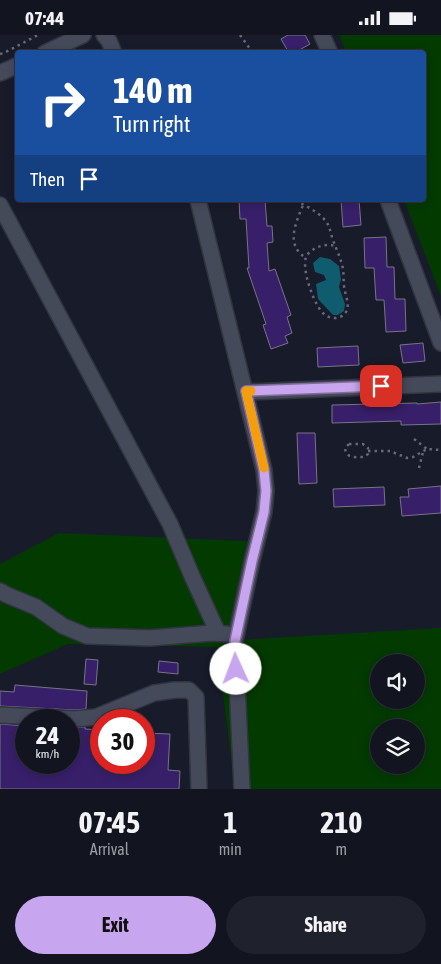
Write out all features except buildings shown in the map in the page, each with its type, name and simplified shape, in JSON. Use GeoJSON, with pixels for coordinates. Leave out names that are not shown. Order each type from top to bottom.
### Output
{"type":"FeatureCollection","features":[{"type":"Feature","properties":{"kind":"street"},"geometry":{"type":"LineString","coordinates":[[51,50],[83,35]]}},
{"type":"Feature","properties":{"kind":"street"},"geometry":{"type":"LineString","coordinates":[[104,35],[113,50]]}},
{"type":"Feature","properties":{"kind":"street"},"geometry":{"type":"LineString","coordinates":[[322,35],[329,50]]}},
{"type":"Feature","properties":{"kind":"street"},"geometry":{"type":"LineString","coordinates":[[0,73],[15,66]]}},
{"type":"Feature","properties":{"kind":"street"},"geometry":{"type":"LineString","coordinates":[[199,202],[246,391],[264,470],[266,491],[264,512],[235,641],[242,789]]}},
{"type":"Feature","properties":{"kind":"street"},"geometry":{"type":"LineString","coordinates":[[389,202],[441,343]]}},
{"type":"Feature","properties":{"kind":"street"},"geometry":{"type":"LineString","coordinates":[[0,205],[170,524],[218,633]]}},
{"type":"Feature","properties":{"kind":"street"},"geometry":{"type":"LineString","coordinates":[[246,391],[441,384]]}},
{"type":"Feature","properties":{"kind":"street"},"geometry":{"type":"LineString","coordinates":[[0,591],[36,607],[63,626],[87,635],[150,638],[212,633],[236,635]]}},
{"type":"Feature","properties":{"kind":"street"},"geometry":{"type":"LineString","coordinates":[[0,715],[96,717],[154,693],[189,690],[196,697],[199,789]]}},
{"type":"Feature","properties":{"kind":"path"},"geometry":{"type":"LineString","coordinates":[[0,54],[38,35]]}},
{"type":"Feature","properties":{"kind":"path"},"geometry":{"type":"LineString","coordinates":[[240,35],[251,50]]}},
{"type":"Feature","properties":{"kind":"path"},"geometry":{"type":"LineString","coordinates":[[299,202],[324,219],[330,228],[343,267],[347,306],[345,314],[338,318],[328,317],[324,314],[316,302],[308,282],[306,270],[306,258],[312,251],[326,245],[336,247]]}},
{"type":"Feature","properties":{"kind":"path"},"geometry":{"type":"LineString","coordinates":[[304,202],[297,219],[294,240],[297,251],[306,258]]}},
{"type":"Feature","properties":{"kind":"path"},"geometry":{"type":"LineString","coordinates":[[414,439],[427,449]]}},
{"type":"Feature","properties":{"kind":"path"},"geometry":{"type":"LineString","coordinates":[[349,444],[363,444],[368,448],[368,451],[364,457],[351,457],[346,454],[345,448],[349,444]]}},
{"type":"Feature","properties":{"kind":"path"},"geometry":{"type":"LineString","coordinates":[[368,451],[390,451],[407,458],[413,457],[427,449],[441,450]]}},
{"type":"Feature","properties":{"kind":"path"},"geometry":{"type":"LineString","coordinates":[[419,468],[423,451]]}},
{"type":"Feature","properties":{"kind":"green space"},"geometry":{"type":"Polygon","coordinates":[[[339,35],[441,35],[441,296],[405,202],[426,202],[426,50],[345,50],[339,35]]]}},
{"type":"Feature","properties":{"kind":"green space"},"geometry":{"type":"Polygon","coordinates":[[[59,533],[247,541],[238,640],[441,628],[441,789],[235,789],[217,647],[68,644],[0,674],[0,564],[59,533]]]}},
{"type":"Feature","properties":{"kind":"water"},"geometry":{"type":"Polygon","coordinates":[[[320,257],[330,259],[339,266],[341,279],[339,287],[345,304],[344,311],[338,315],[333,315],[318,299],[316,284],[326,280],[324,275],[315,272],[313,263],[320,257]]]}},
{"type":"Feature","properties":{"kind":"slow traffic"},"geometry":{"type":"LineString","coordinates":[[251,391],[246,391],[264,468]]}},
{"type":"Feature","properties":{"kind":"route"},"geometry":{"type":"LineString","coordinates":[[236,669],[235,641],[264,512],[266,491],[264,470],[246,391],[381,386]]}}]}
